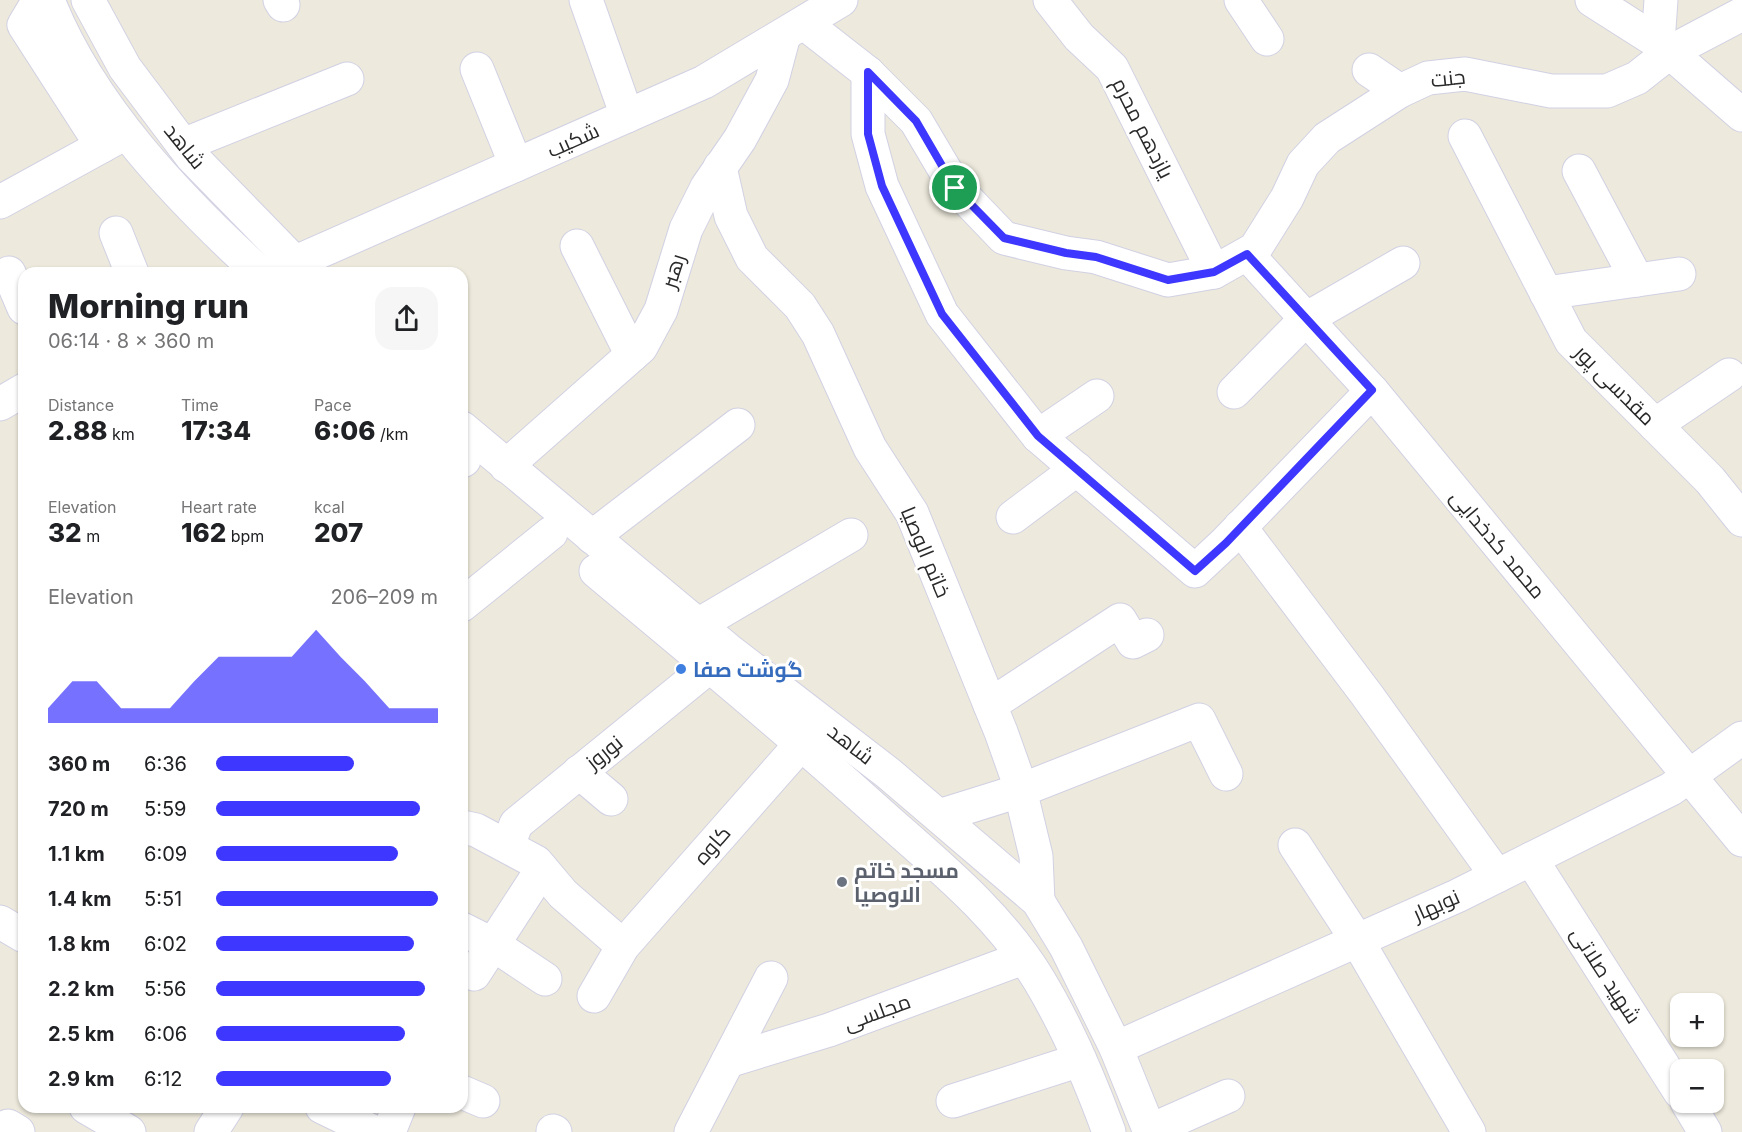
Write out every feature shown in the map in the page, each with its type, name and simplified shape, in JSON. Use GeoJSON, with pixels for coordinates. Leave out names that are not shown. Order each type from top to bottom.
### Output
{"type":"FeatureCollection","features":[{"type":"Feature","properties":{"kind":"street"},"geometry":{"type":"LineString","coordinates":[[0,202],[115,139],[24,25],[39,0]]}},
{"type":"Feature","properties":{"kind":"street","name":"شاهد"},"geometry":{"type":"LineString","coordinates":[[48,0],[115,139],[151,162],[213,230],[253,267]]}},
{"type":"Feature","properties":{"kind":"street","name":"شاهد"},"geometry":{"type":"LineString","coordinates":[[88,0],[125,68],[183,145],[287,267]]}},
{"type":"Feature","properties":{"kind":"street"},"geometry":{"type":"LineString","coordinates":[[586,0],[627,116]]}},
{"type":"Feature","properties":{"kind":"street","name":"شکیب"},"geometry":{"type":"LineString","coordinates":[[296,267],[516,165],[704,82],[800,19],[841,0]]}},
{"type":"Feature","properties":{"kind":"street","name":"یازدهم محرم"},"geometry":{"type":"LineString","coordinates":[[1050,0],[1079,37],[1112,68],[1214,272]]}},
{"type":"Feature","properties":{"kind":"street"},"geometry":{"type":"LineString","coordinates":[[1241,0],[1267,39]]}},
{"type":"Feature","properties":{"kind":"street"},"geometry":{"type":"LineString","coordinates":[[1592,0],[1664,47],[1742,115]]}},
{"type":"Feature","properties":{"kind":"street"},"geometry":{"type":"LineString","coordinates":[[1660,0],[1664,47]]}},
{"type":"Feature","properties":{"kind":"street","name":"جنت"},"geometry":{"type":"LineString","coordinates":[[1251,252],[1287,198],[1303,164],[1327,138],[1400,91],[1428,78],[1465,74],[1551,92],[1607,91],[1637,78],[1664,47],[1742,14]]}},
{"type":"Feature","properties":{"kind":"street"},"geometry":{"type":"LineString","coordinates":[[800,19],[868,72],[916,121],[955,188],[1004,238],[1066,253],[1096,257],[1168,280],[1214,272],[1251,252]]}},
{"type":"Feature","properties":{"kind":"street","name":"رهبر"},"geometry":{"type":"LineString","coordinates":[[506,466],[641,347],[661,310],[686,230],[707,187],[740,139],[772,80],[800,19]]}},
{"type":"Feature","properties":{"kind":"street"},"geometry":{"type":"LineString","coordinates":[[477,69],[516,165]]}},
{"type":"Feature","properties":{"kind":"street"},"geometry":{"type":"LineString","coordinates":[[1369,70],[1400,91]]}},
{"type":"Feature","properties":{"kind":"street"},"geometry":{"type":"LineString","coordinates":[[868,72],[868,134],[882,186],[942,314],[1038,436],[1195,571],[1372,390]]}},
{"type":"Feature","properties":{"kind":"street"},"geometry":{"type":"LineString","coordinates":[[183,145],[347,80]]}},
{"type":"Feature","properties":{"kind":"street","name":"مقدسی پور"},"geometry":{"type":"LineString","coordinates":[[1465,136],[1571,341],[1737,504]]}},
{"type":"Feature","properties":{"kind":"street","name":"خاتم الوصیا"},"geometry":{"type":"LineString","coordinates":[[720,167],[731,216],[752,258],[800,306],[818,334],[870,448],[912,513],[1009,754],[1036,856],[1038,901]]}},
{"type":"Feature","properties":{"kind":"street"},"geometry":{"type":"LineString","coordinates":[[1579,171],[1637,280]]}},
{"type":"Feature","properties":{"kind":"street"},"geometry":{"type":"LineString","coordinates":[[116,233],[130,267]]}},
{"type":"Feature","properties":{"kind":"street"},"geometry":{"type":"LineString","coordinates":[[577,246],[632,355]]}},
{"type":"Feature","properties":{"kind":"street","name":"محمد کدخدایی"},"geometry":{"type":"LineString","coordinates":[[1251,252],[1306,318],[1372,390],[1742,840]]}},
{"type":"Feature","properties":{"kind":"street"},"geometry":{"type":"LineString","coordinates":[[1234,392],[1306,318],[1403,263]]}},
{"type":"Feature","properties":{"kind":"street"},"geometry":{"type":"LineString","coordinates":[[9,273],[18,294]]}},
{"type":"Feature","properties":{"kind":"street"},"geometry":{"type":"LineString","coordinates":[[1546,293],[1679,274]]}},
{"type":"Feature","properties":{"kind":"street"},"geometry":{"type":"LineString","coordinates":[[1655,425],[1729,375]]}},
{"type":"Feature","properties":{"kind":"street"},"geometry":{"type":"LineString","coordinates":[[1038,436],[1097,396]]}},
{"type":"Feature","properties":{"kind":"street"},"geometry":{"type":"LineString","coordinates":[[592,537],[738,425]]}},
{"type":"Feature","properties":{"kind":"street","name":"شاهد"},"geometry":{"type":"LineString","coordinates":[[468,433],[698,625],[939,816],[1038,901],[1066,947],[1116,1048],[1149,1132]]}},
{"type":"Feature","properties":{"kind":"street","name":"شاهد"},"geometry":{"type":"LineString","coordinates":[[468,464],[710,666],[963,885],[984,907],[1038,979],[1080,1060],[1109,1132]]}},
{"type":"Feature","properties":{"kind":"street"},"geometry":{"type":"LineString","coordinates":[[1013,517],[1077,469]]}},
{"type":"Feature","properties":{"kind":"street"},"geometry":{"type":"LineString","coordinates":[[1240,527],[1367,695],[1497,876]]}},
{"type":"Feature","properties":{"kind":"street"},"geometry":{"type":"LineString","coordinates":[[468,600],[551,534]]}},
{"type":"Feature","properties":{"kind":"street"},"geometry":{"type":"LineString","coordinates":[[698,625],[851,535]]}},
{"type":"Feature","properties":{"kind":"street"},"geometry":{"type":"LineString","coordinates":[[990,705],[1120,620],[1133,642],[1147,635]]}},
{"type":"Feature","properties":{"kind":"street","name":"نوروز"},"geometry":{"type":"LineString","coordinates":[[508,846],[516,824],[710,666]]}},
{"type":"Feature","properties":{"kind":"street"},"geometry":{"type":"LineString","coordinates":[[939,816],[1019,791],[1199,720],[1226,774]]}},
{"type":"Feature","properties":{"kind":"street","name":"نوبهار"},"geometry":{"type":"LineString","coordinates":[[1116,1048],[1497,876],[1671,789],[1742,738]]}},
{"type":"Feature","properties":{"kind":"street","name":"کاوه"},"geometry":{"type":"LineString","coordinates":[[594,996],[623,946],[801,744]]}},
{"type":"Feature","properties":{"kind":"street"},"geometry":{"type":"LineString","coordinates":[[579,772],[611,799]]}},
{"type":"Feature","properties":{"kind":"street"},"geometry":{"type":"LineString","coordinates":[[468,828],[476,830],[536,862],[563,894],[623,946]]}},
{"type":"Feature","properties":{"kind":"street"},"geometry":{"type":"LineString","coordinates":[[1295,845],[1358,940],[1469,1132]]}},
{"type":"Feature","properties":{"kind":"street","name":"شهید صلاتی"},"geometry":{"type":"LineString","coordinates":[[1531,859],[1670,1076]]}},
{"type":"Feature","properties":{"kind":"street"},"geometry":{"type":"LineString","coordinates":[[474,974],[542,869]]}},
{"type":"Feature","properties":{"kind":"street"},"geometry":{"type":"LineString","coordinates":[[0,922],[18,932]]}},
{"type":"Feature","properties":{"kind":"street"},"geometry":{"type":"LineString","coordinates":[[468,932],[494,945],[545,979]]}},
{"type":"Feature","properties":{"kind":"street","name":"مجلسی"},"geometry":{"type":"LineString","coordinates":[[729,1060],[829,1030],[1023,958]]}},
{"type":"Feature","properties":{"kind":"street"},"geometry":{"type":"LineString","coordinates":[[691,1132],[771,978]]}},
{"type":"Feature","properties":{"kind":"street"},"geometry":{"type":"LineString","coordinates":[[953,1101],[1080,1060]]}},
{"type":"Feature","properties":{"kind":"street"},"geometry":{"type":"LineString","coordinates":[[1149,1132],[1228,1096]]}},
{"type":"Feature","properties":{"kind":"street"},"geometry":{"type":"LineString","coordinates":[[96,1113],[129,1132]]}},
{"type":"Feature","properties":{"kind":"street"},"geometry":{"type":"LineString","coordinates":[[211,1132],[223,1113]]}},
{"type":"Feature","properties":{"kind":"street"},"geometry":{"type":"LineString","coordinates":[[334,1113],[374,1132]]}},
{"type":"Feature","properties":{"kind":"street"},"geometry":{"type":"LineString","coordinates":[[389,1132],[397,1113]]}},
{"type":"Feature","properties":{"kind":"street"},"geometry":{"type":"LineString","coordinates":[[1694,1113],[1706,1132]]}},
{"type":"Feature","properties":{"kind":"place","name":"گوشت صفا"},"geometry":{"type":"Point","coordinates":[681,669]}},
{"type":"Feature","properties":{"kind":"place","name":"مسجد خاتم الاوصیا"},"geometry":{"type":"Point","coordinates":[842,882]}},
{"type":"Feature","properties":{"kind":"route"},"geometry":{"type":"LineString","coordinates":[[868,72],[916,121],[955,188],[1004,238],[1066,253],[1096,257],[1168,280],[1214,272],[1247,254],[1372,390],[1226,543],[1195,571],[1038,436],[942,314],[882,186],[868,134],[868,72]]}}]}
